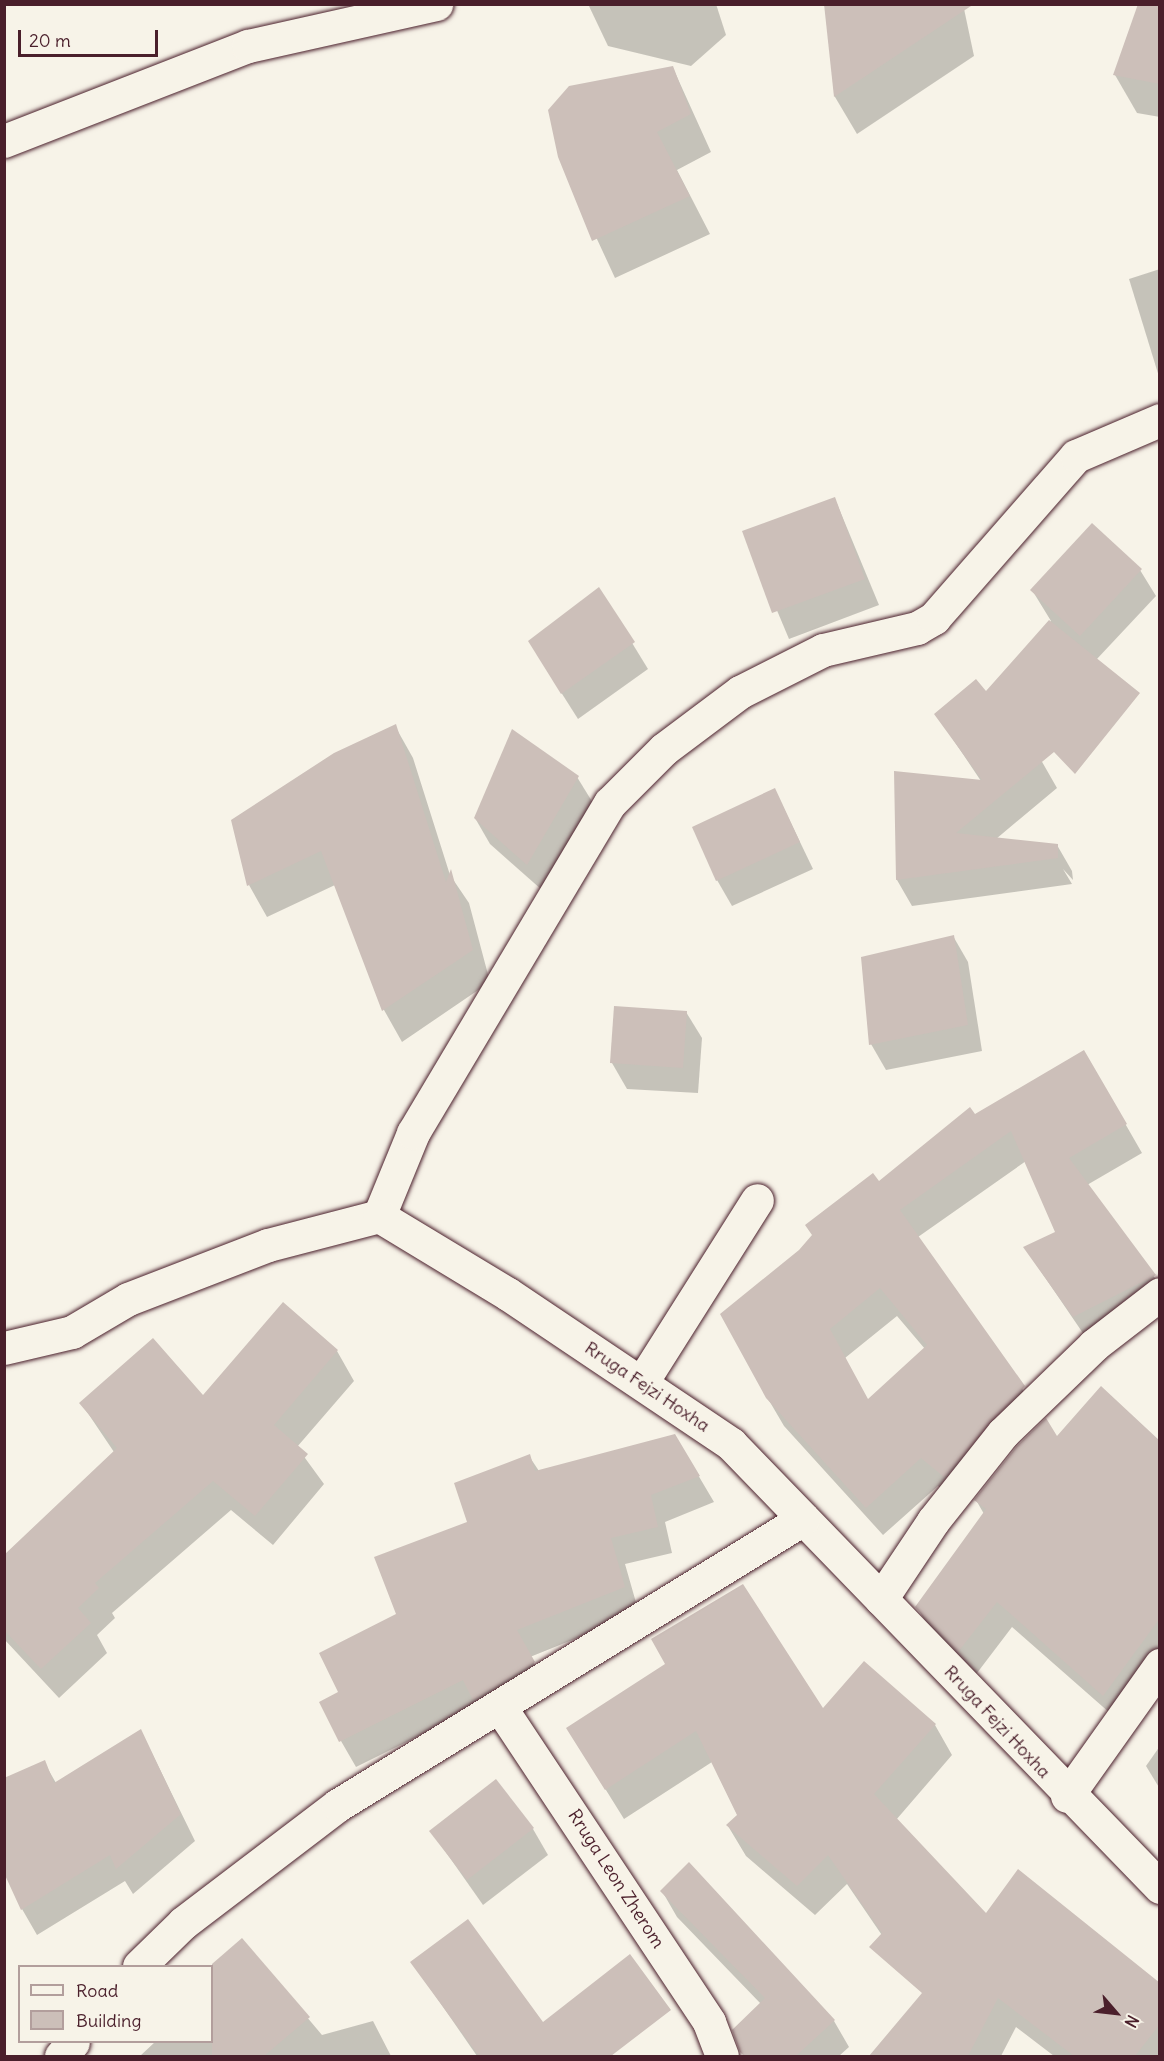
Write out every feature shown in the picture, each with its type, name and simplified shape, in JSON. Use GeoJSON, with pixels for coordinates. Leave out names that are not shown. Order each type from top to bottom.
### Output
{"type":"FeatureCollection","features":[{"type":"Feature","properties":{"kind":"street"},"geometry":{"type":"LineString","coordinates":[[4,141],[248,46],[436,4]]}},
{"type":"Feature","properties":{"kind":"street"},"geometry":{"type":"LineString","coordinates":[[4,1348],[72,1332],[128,1299],[267,1245],[379,1216],[413,1133],[618,795],[664,749],[740,692],[823,650],[916,628],[934,618],[1076,456],[1160,420]]}},
{"type":"Feature","properties":{"kind":"street"},"geometry":{"type":"LineString","coordinates":[[642,1382],[757,1200]]}},
{"type":"Feature","properties":{"kind":"street","name":"Rruga Fejzi Hoxha"},"geometry":{"type":"LineString","coordinates":[[379,1216],[642,1382],[731,1444],[1067,1796],[1160,1887]]}},
{"type":"Feature","properties":{"kind":"street"},"geometry":{"type":"LineString","coordinates":[[881,1599],[1003,1433],[1094,1345],[1160,1294]]}},
{"type":"Feature","properties":{"kind":"street"},"geometry":{"type":"LineString","coordinates":[[141,1965],[183,1923],[338,1805],[803,1519]]}},
{"type":"Feature","properties":{"kind":"street"},"geometry":{"type":"LineString","coordinates":[[1067,1796],[1160,1665]]}},
{"type":"Feature","properties":{"kind":"street","name":"Rruga Leon Zherom"},"geometry":{"type":"LineString","coordinates":[[500,1707],[709,2022],[722,2056]]}},
{"type":"Feature","properties":{"kind":"street"},"geometry":{"type":"LineString","coordinates":[[61,2056],[72,2043]]}},
{"type":"Feature","properties":{"kind":"building"},"geometry":{"type":"Polygon","coordinates":[[[824,4],[974,4],[834,97],[824,4]]]}},
{"type":"Feature","properties":{"kind":"building"},"geometry":{"type":"Polygon","coordinates":[[[1138,4],[1160,4],[1160,84],[1113,75],[1138,4]]]}},
{"type":"Feature","properties":{"kind":"building"},"geometry":{"type":"Polygon","coordinates":[[[673,66],[691,114],[657,132],[690,196],[592,241],[558,157],[548,110],[569,86],[673,66]]]}},
{"type":"Feature","properties":{"kind":"building"},"geometry":{"type":"Polygon","coordinates":[[[835,497],[865,579],[772,613],[742,531],[835,497]]]}},
{"type":"Feature","properties":{"kind":"building"},"geometry":{"type":"Polygon","coordinates":[[[1092,523],[1142,569],[1080,636],[1030,590],[1092,523]]]}},
{"type":"Feature","properties":{"kind":"building"},"geometry":{"type":"Polygon","coordinates":[[[599,587],[635,642],[561,694],[528,641],[599,587]]]}},
{"type":"Feature","properties":{"kind":"building"},"geometry":{"type":"Polygon","coordinates":[[[1049,620],[1140,693],[1075,774],[1054,752],[956,833],[1058,844],[1058,858],[896,880],[894,771],[982,780],[934,714],[976,679],[986,691],[1049,620]]]}},
{"type":"Feature","properties":{"kind":"building"},"geometry":{"type":"Polygon","coordinates":[[[396,724],[446,882],[451,869],[473,950],[382,1011],[321,851],[247,886],[231,820],[334,753],[396,724]]]}},
{"type":"Feature","properties":{"kind":"building"},"geometry":{"type":"Polygon","coordinates":[[[512,729],[579,776],[527,865],[474,818],[512,729]]]}},
{"type":"Feature","properties":{"kind":"building"},"geometry":{"type":"Polygon","coordinates":[[[775,788],[800,842],[716,881],[692,827],[775,788]]]}},
{"type":"Feature","properties":{"kind":"building"},"geometry":{"type":"Polygon","coordinates":[[[954,935],[968,1025],[869,1045],[861,957],[954,935]]]}},
{"type":"Feature","properties":{"kind":"building"},"geometry":{"type":"Polygon","coordinates":[[[614,1006],[687,1011],[683,1068],[610,1063],[614,1006]]]}},
{"type":"Feature","properties":{"kind":"building"},"geometry":{"type":"Polygon","coordinates":[[[1084,1050],[1127,1124],[1069,1158],[1156,1275],[1073,1317],[1023,1247],[1055,1232],[1011,1131],[900,1210],[1025,1386],[944,1477],[921,1458],[866,1508],[766,1398],[720,1314],[799,1250],[812,1235],[805,1225],[873,1173],[879,1181],[970,1107],[975,1114],[1084,1050]],[[880,1288],[830,1329],[868,1399],[927,1345],[880,1288]]]}},
{"type":"Feature","properties":{"kind":"building"},"geometry":{"type":"Polygon","coordinates":[[[283,1302],[338,1350],[274,1425],[308,1454],[255,1516],[213,1481],[95,1583],[99,1588],[78,1608],[91,1623],[41,1669],[4,1630],[4,1555],[117,1448],[79,1403],[153,1338],[203,1395],[283,1302]]]}},
{"type":"Feature","properties":{"kind":"building"},"geometry":{"type":"Polygon","coordinates":[[[1101,1386],[1160,1441],[1160,1618],[1103,1696],[997,1602],[958,1652],[915,1607],[986,1509],[974,1500],[1017,1446],[1046,1418],[1057,1436],[1101,1386]]]}},
{"type":"Feature","properties":{"kind":"building"},"geometry":{"type":"Polygon","coordinates":[[[675,1434],[700,1476],[651,1495],[658,1527],[611,1538],[625,1587],[517,1630],[535,1662],[473,1700],[463,1680],[339,1742],[319,1702],[338,1692],[319,1653],[396,1614],[374,1557],[467,1522],[454,1483],[530,1454],[535,1471],[675,1434]]]}},
{"type":"Feature","properties":{"kind":"building"},"geometry":{"type":"Polygon","coordinates":[[[743,1584],[823,1708],[864,1661],[936,1724],[874,1794],[986,1913],[1018,1869],[1160,1983],[1160,2024],[1135,2056],[1074,2056],[998,1998],[968,2056],[869,2056],[922,1993],[869,1947],[882,1933],[828,1855],[797,1886],[726,1825],[737,1815],[696,1731],[605,1790],[566,1728],[665,1664],[651,1639],[743,1584]]]}},
{"type":"Feature","properties":{"kind":"building"},"geometry":{"type":"Polygon","coordinates":[[[141,1729],[181,1814],[116,1869],[110,1855],[21,1910],[4,1873],[4,1778],[45,1760],[54,1783],[141,1729]]]}},
{"type":"Feature","properties":{"kind":"building"},"geometry":{"type":"Polygon","coordinates":[[[496,1779],[534,1828],[467,1880],[429,1831],[496,1779]]]}},
{"type":"Feature","properties":{"kind":"building"},"geometry":{"type":"Polygon","coordinates":[[[689,1862],[835,2020],[796,2056],[744,2056],[740,2052],[732,2030],[765,1998],[660,1891],[689,1862]]]}},
{"type":"Feature","properties":{"kind":"building"},"geometry":{"type":"Polygon","coordinates":[[[468,1919],[543,2022],[630,1954],[671,2010],[611,2056],[479,2056],[410,1962],[468,1919]]]}},
{"type":"Feature","properties":{"kind":"building"},"geometry":{"type":"Polygon","coordinates":[[[242,1938],[310,2017],[264,2056],[212,2056],[212,1964],[242,1938]]]}}]}
